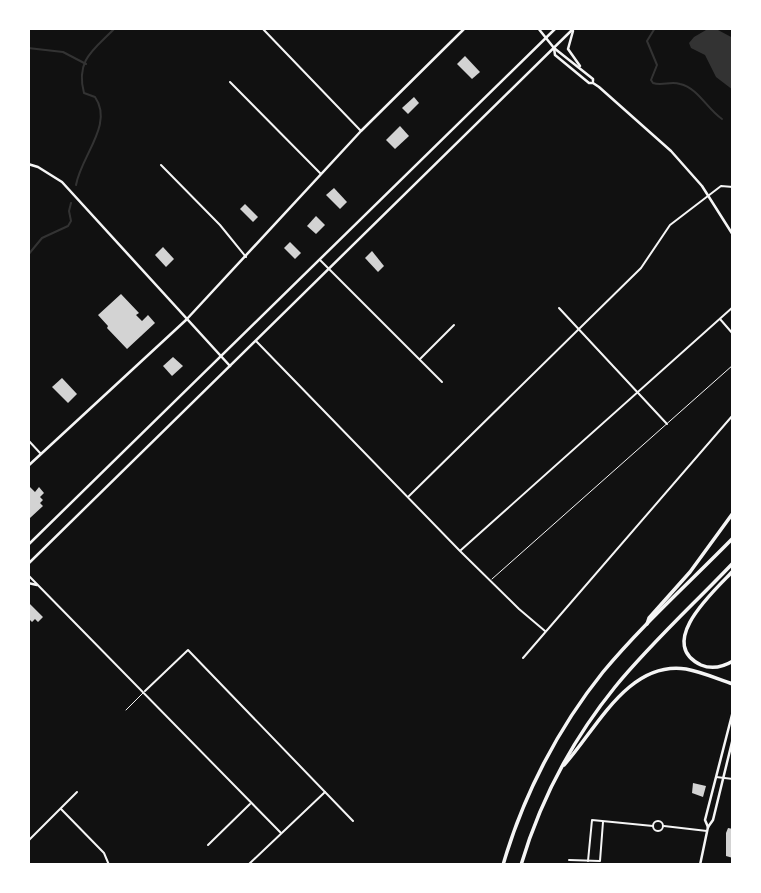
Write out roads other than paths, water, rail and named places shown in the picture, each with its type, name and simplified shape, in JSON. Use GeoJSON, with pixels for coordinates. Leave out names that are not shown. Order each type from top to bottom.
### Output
{"type":"FeatureCollection","features":[{"type":"Feature","properties":{"kind":"highway"},"geometry":{"type":"LineString","coordinates":[[646,628],[649,618],[690,572],[733,513]]}},
{"type":"Feature","properties":{"kind":"highway"},"geometry":{"type":"LineString","coordinates":[[503,865],[532,789],[564,728],[605,671],[733,538]]}},
{"type":"Feature","properties":{"kind":"highway"},"geometry":{"type":"LineString","coordinates":[[521,865],[558,772],[589,722],[615,687],[733,563]]}},
{"type":"Feature","properties":{"kind":"highway"},"geometry":{"type":"LineString","coordinates":[[733,571],[691,617],[685,638],[689,654],[699,664],[716,668],[733,661]]}},
{"type":"Feature","properties":{"kind":"highway"},"geometry":{"type":"LineString","coordinates":[[558,772],[624,692],[645,677],[673,669],[687,669],[733,684]]}},
{"type":"Feature","properties":{"kind":"main road"},"geometry":{"type":"LineString","coordinates":[[28,466],[186,320],[361,131],[465,28]]}},
{"type":"Feature","properties":{"kind":"main road"},"geometry":{"type":"LineString","coordinates":[[538,28],[554,48],[593,79],[593,82],[671,151],[708,195],[733,235]]}},
{"type":"Feature","properties":{"kind":"main road"},"geometry":{"type":"LineString","coordinates":[[28,545],[556,28]]}},
{"type":"Feature","properties":{"kind":"main road"},"geometry":{"type":"LineString","coordinates":[[28,564],[574,28]]}},
{"type":"Feature","properties":{"kind":"main road"},"geometry":{"type":"LineString","coordinates":[[574,28],[569,41],[569,52],[586,73]]}},
{"type":"Feature","properties":{"kind":"main road"},"geometry":{"type":"LineString","coordinates":[[554,48],[555,55],[589,83],[593,82]]}},
{"type":"Feature","properties":{"kind":"main road"},"geometry":{"type":"LineString","coordinates":[[28,164],[62,182],[230,366]]}},
{"type":"Feature","properties":{"kind":"main road"},"geometry":{"type":"LineString","coordinates":[[28,583],[37,585]]}},
{"type":"Feature","properties":{"kind":"main road"},"geometry":{"type":"LineString","coordinates":[[708,829],[705,820],[733,710]]}},
{"type":"Feature","properties":{"kind":"main road"},"geometry":{"type":"LineString","coordinates":[[700,865],[733,737]]}},
{"type":"Feature","properties":{"kind":"street"},"geometry":{"type":"LineString","coordinates":[[262,28],[361,131]]}},
{"type":"Feature","properties":{"kind":"street"},"geometry":{"type":"LineString","coordinates":[[230,82],[321,174]]}},
{"type":"Feature","properties":{"kind":"street"},"geometry":{"type":"LineString","coordinates":[[161,165],[220,225],[246,257]]}},
{"type":"Feature","properties":{"kind":"street"},"geometry":{"type":"LineString","coordinates":[[408,497],[648,260],[670,225],[722,186],[733,187]]}},
{"type":"Feature","properties":{"kind":"street"},"geometry":{"type":"LineString","coordinates":[[319,260],[442,382]]}},
{"type":"Feature","properties":{"kind":"street"},"geometry":{"type":"LineString","coordinates":[[460,551],[733,307]]}},
{"type":"Feature","properties":{"kind":"street"},"geometry":{"type":"LineString","coordinates":[[559,308],[667,424]]}},
{"type":"Feature","properties":{"kind":"street"},"geometry":{"type":"LineString","coordinates":[[720,319],[733,334]]}},
{"type":"Feature","properties":{"kind":"street"},"geometry":{"type":"LineString","coordinates":[[419,359],[454,325]]}},
{"type":"Feature","properties":{"kind":"street"},"geometry":{"type":"LineString","coordinates":[[255,341],[460,551],[545,631]]}},
{"type":"Feature","properties":{"kind":"street"},"geometry":{"type":"LineString","coordinates":[[523,658],[733,415]]}},
{"type":"Feature","properties":{"kind":"street"},"geometry":{"type":"LineString","coordinates":[[28,440],[41,454]]}},
{"type":"Feature","properties":{"kind":"street"},"geometry":{"type":"LineString","coordinates":[[28,575],[281,833]]}},
{"type":"Feature","properties":{"kind":"street"},"geometry":{"type":"LineString","coordinates":[[144,692],[188,650],[353,821]]}},
{"type":"Feature","properties":{"kind":"street"},"geometry":{"type":"LineString","coordinates":[[715,777],[733,779]]}},
{"type":"Feature","properties":{"kind":"street"},"geometry":{"type":"LineString","coordinates":[[28,841],[77,792]]}},
{"type":"Feature","properties":{"kind":"street"},"geometry":{"type":"LineString","coordinates":[[248,865],[325,792]]}},
{"type":"Feature","properties":{"kind":"street"},"geometry":{"type":"LineString","coordinates":[[208,845],[252,803]]}},
{"type":"Feature","properties":{"kind":"street"},"geometry":{"type":"LineString","coordinates":[[61,809],[104,853],[109,865]]}},
{"type":"Feature","properties":{"kind":"street"},"geometry":{"type":"LineString","coordinates":[[588,861],[592,820],[653,826],[658,831],[664,826],[708,829]]}},
{"type":"Feature","properties":{"kind":"street"},"geometry":{"type":"LineString","coordinates":[[569,860],[600,861],[603,821]]}},
{"type":"Feature","properties":{"kind":"street"},"geometry":{"type":"LineString","coordinates":[[653,826],[660,821],[664,826]]}},
{"type":"Feature","properties":{"kind":"lane"},"geometry":{"type":"LineString","coordinates":[[490,580],[733,365]]}},
{"type":"Feature","properties":{"kind":"lane"},"geometry":{"type":"LineString","coordinates":[[126,710],[144,692]]}},
{"type":"Feature","properties":{"kind":"waterway"},"geometry":{"type":"LineString","coordinates":[[76,185],[101,118],[95,97],[84,93],[82,71],[94,49],[115,28]]}},
{"type":"Feature","properties":{"kind":"waterway"},"geometry":{"type":"LineString","coordinates":[[655,28],[647,41],[657,65],[651,80],[653,83],[677,83],[686,86],[722,119]]}},
{"type":"Feature","properties":{"kind":"waterway"},"geometry":{"type":"LineString","coordinates":[[28,48],[63,52],[86,64]]}},
{"type":"Feature","properties":{"kind":"waterway"},"geometry":{"type":"LineString","coordinates":[[28,255],[42,238],[68,226],[71,221],[71,203]]}}]}
